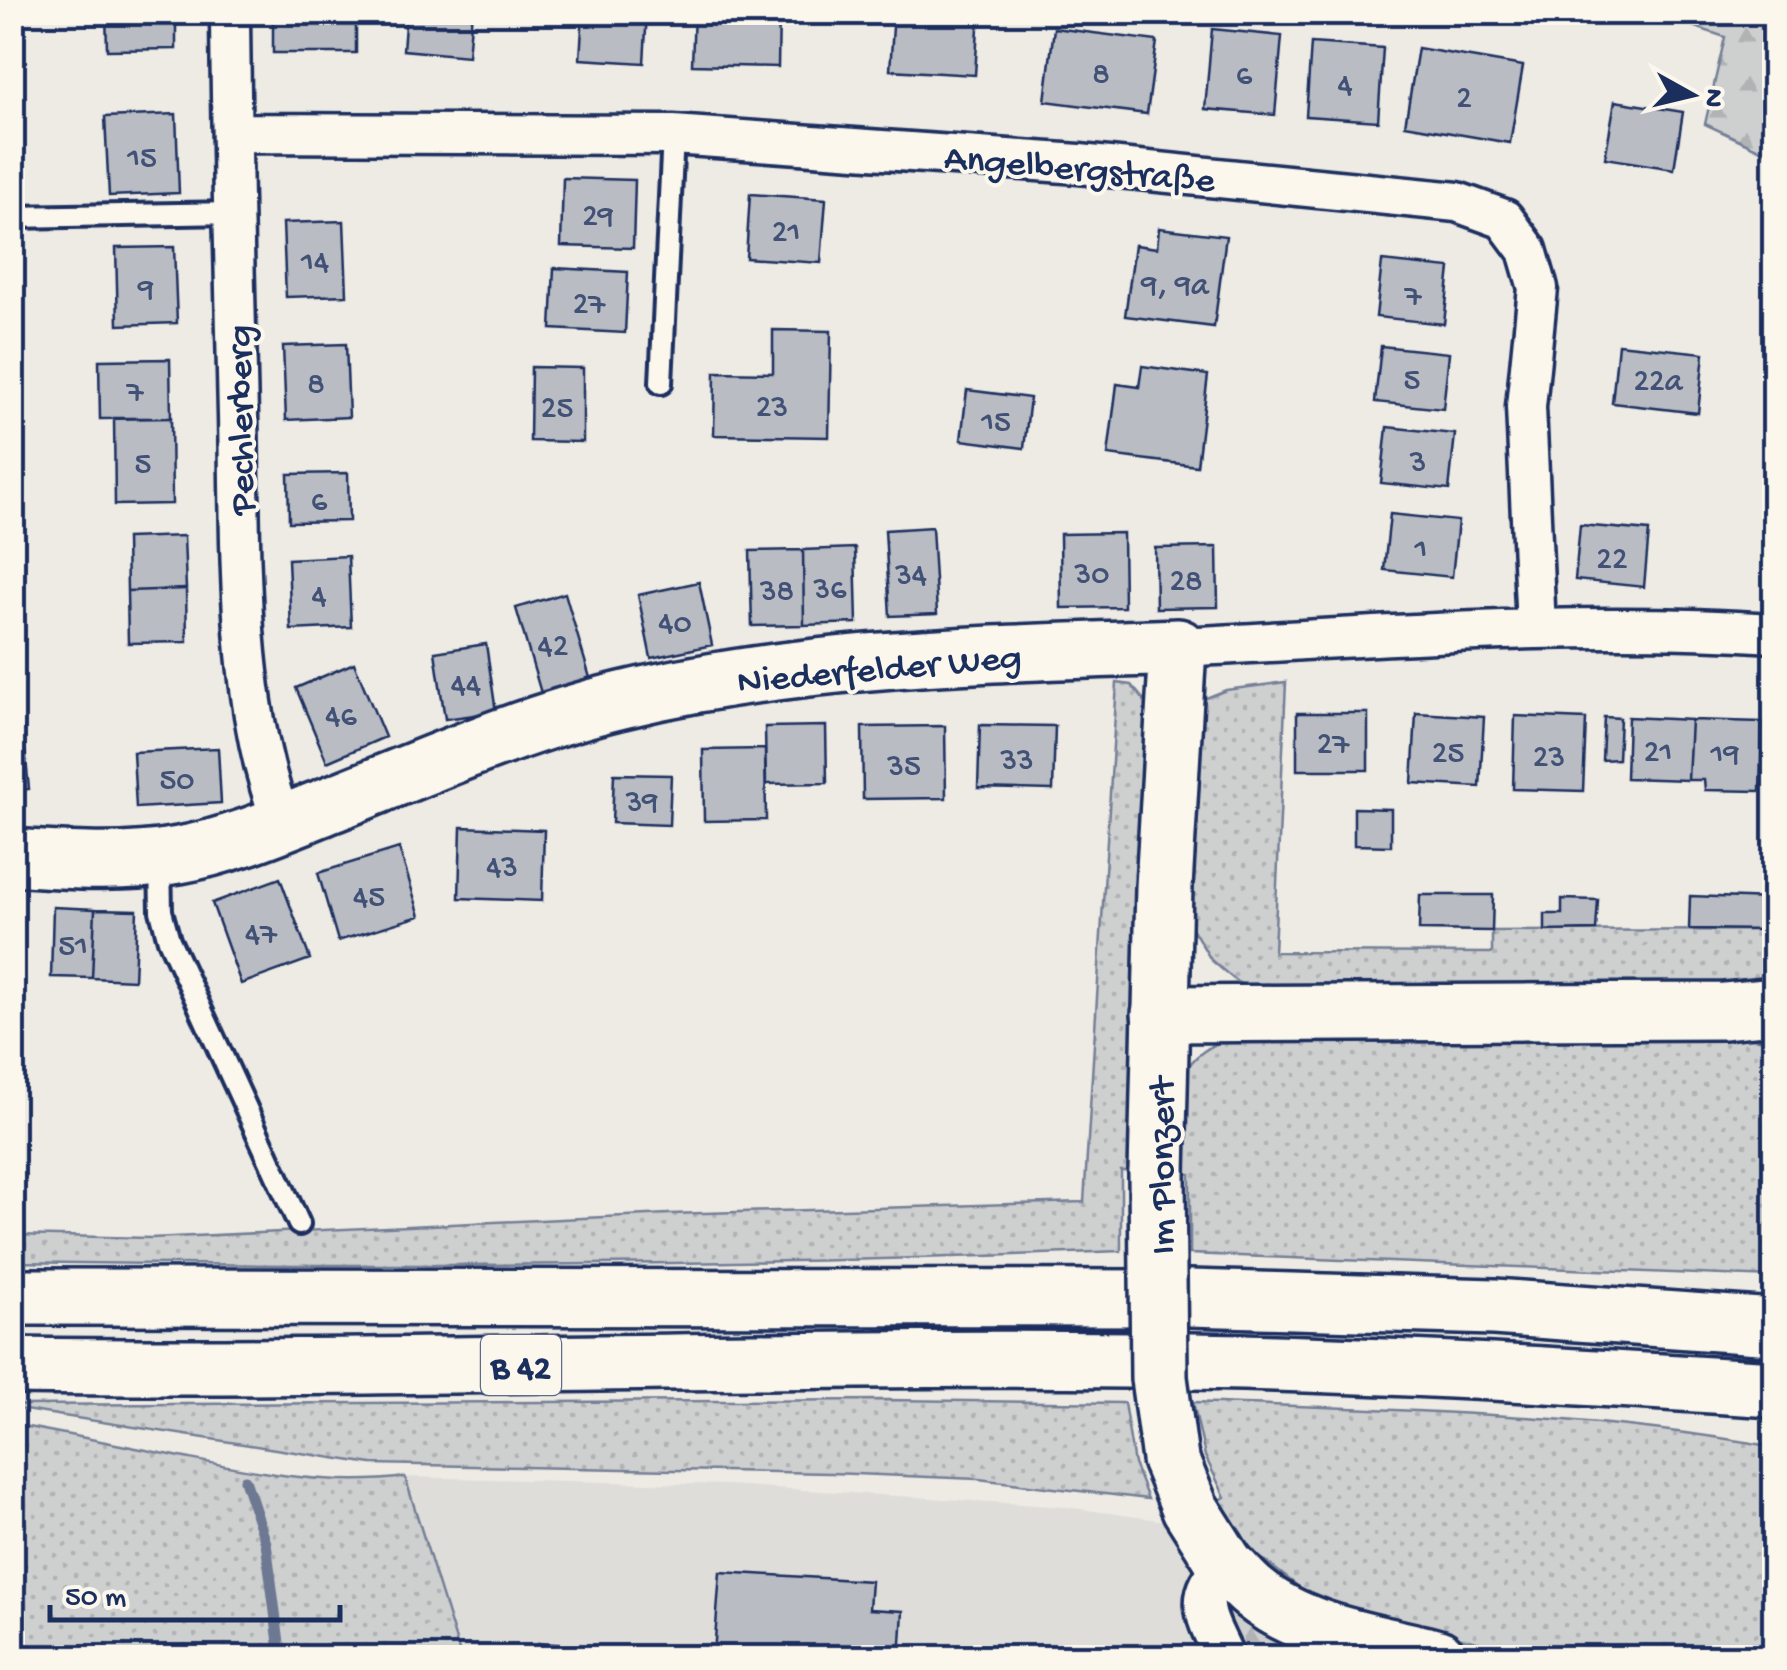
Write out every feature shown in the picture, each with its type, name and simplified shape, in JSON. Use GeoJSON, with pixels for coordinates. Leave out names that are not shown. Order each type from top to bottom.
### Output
{"type":"FeatureCollection","features":[{"type":"Feature","properties":{"kind":"main road","name":"Niederfelder Weg"},"geometry":{"type":"LineString","coordinates":[[12,857],[92,861],[160,858],[215,846],[535,726],[621,700],[688,686],[778,670],[883,660],[1178,647]]}},
{"type":"Feature","properties":{"kind":"main road","name":"Im Plonzert"},"geometry":{"type":"LineString","coordinates":[[1178,647],[1160,1014],[1157,1173],[1159,1378],[1170,1459],[1190,1508],[1226,1566],[1256,1594],[1287,1614],[1438,1658]]}},
{"type":"Feature","properties":{"kind":"main road"},"geometry":{"type":"LineString","coordinates":[[1160,1014],[1758,1013]]}},
{"type":"Feature","properties":{"kind":"main road","name":"B 42"},"geometry":{"type":"LineString","coordinates":[[12,1298],[1174,1298],[1494,1307],[1774,1327]]}},
{"type":"Feature","properties":{"kind":"main road"},"geometry":{"type":"LineString","coordinates":[[1707,1321],[1774,1299]]}},
{"type":"Feature","properties":{"kind":"main road","name":"B 42"},"geometry":{"type":"LineString","coordinates":[[12,1366],[1124,1360],[1337,1366],[1774,1388]]}},
{"type":"Feature","properties":{"kind":"main road"},"geometry":{"type":"LineString","coordinates":[[1662,1382],[1774,1420]]}},
{"type":"Feature","properties":{"kind":"street","name":"Pechlerberg"},"geometry":{"type":"LineString","coordinates":[[230,12],[242,588],[256,728],[282,823]]}},
{"type":"Feature","properties":{"kind":"street","name":"Angelbergstraße"},"geometry":{"type":"LineString","coordinates":[[232,133],[673,135],[1080,164],[1457,202],[1504,219],[1527,250],[1538,288],[1526,407],[1536,629]]}},
{"type":"Feature","properties":{"kind":"street","name":"Niederfelder Weg"},"geometry":{"type":"LineString","coordinates":[[1178,647],[1536,629],[1774,634]]}},
{"type":"Feature","properties":{"kind":"street"},"geometry":{"type":"LineString","coordinates":[[1225,1658],[1207,1619],[1204,1599],[1206,1588],[1226,1566]]}},
{"type":"Feature","properties":{"kind":"lane"},"geometry":{"type":"LineString","coordinates":[[661,383],[673,135]]}},
{"type":"Feature","properties":{"kind":"lane"},"geometry":{"type":"LineString","coordinates":[[12,217],[234,213]]}},
{"type":"Feature","properties":{"kind":"lane"},"geometry":{"type":"LineString","coordinates":[[160,858],[161,911],[170,940],[299,1224]]}},
{"type":"Feature","properties":{"kind":"shaded area"},"geometry":{"type":"Polygon","coordinates":[[[405,1477],[728,1485],[1066,1507],[1173,1522],[1239,1605],[1236,1657],[461,1657],[405,1477]]]}},
{"type":"Feature","properties":{"kind":"green space"},"geometry":{"type":"Polygon","coordinates":[[[1654,13],[1774,13],[1774,156],[1705,124],[1725,37],[1654,13]]]}},
{"type":"Feature","properties":{"kind":"green space"},"geometry":{"type":"Polygon","coordinates":[[[1286,682],[1274,952],[1492,953],[1492,931],[1770,930],[1774,931],[1774,988],[1260,992],[1237,982],[1211,960],[1185,916],[1200,710],[1206,698],[1226,690],[1286,682]]]}},
{"type":"Feature","properties":{"kind":"green space"},"geometry":{"type":"Polygon","coordinates":[[[1117,683],[1131,685],[1144,700],[1151,718],[1132,1063],[1135,1171],[1121,1171],[1121,1251],[567,1264],[13,1262],[13,1235],[151,1238],[669,1214],[1084,1202],[1117,683]]]}},
{"type":"Feature","properties":{"kind":"green space"},"geometry":{"type":"Polygon","coordinates":[[[1728,1035],[1774,1041],[1774,1277],[1190,1254],[1190,1174],[1177,1172],[1183,1083],[1188,1067],[1198,1056],[1229,1038],[1728,1035]]]}},
{"type":"Feature","properties":{"kind":"green space"},"geometry":{"type":"Polygon","coordinates":[[[886,1400],[1124,1403],[1134,1464],[1148,1499],[978,1479],[372,1464],[12,1408],[13,1405],[886,1400]]]}},
{"type":"Feature","properties":{"kind":"green space"},"geometry":{"type":"Polygon","coordinates":[[[1193,1402],[1558,1419],[1774,1447],[1774,1657],[1536,1657],[1341,1605],[1300,1588],[1243,1544],[1214,1503],[1225,1497],[1205,1456],[1193,1402]]]}},
{"type":"Feature","properties":{"kind":"green space"},"geometry":{"type":"Polygon","coordinates":[[[12,1424],[294,1476],[349,1480],[405,1477],[461,1657],[13,1657],[12,1424]]]}},
{"type":"Feature","properties":{"kind":"green space"},"geometry":{"type":"Polygon","coordinates":[[[1239,1605],[1356,1657],[1236,1657],[1217,1622],[1239,1605]]]}},
{"type":"Feature","properties":{"kind":"building"},"geometry":{"type":"Polygon","coordinates":[[[106,12],[176,12],[176,49],[107,50],[106,12]]]}},
{"type":"Feature","properties":{"kind":"building"},"geometry":{"type":"Polygon","coordinates":[[[273,12],[356,12],[356,53],[273,53],[273,12]]]}},
{"type":"Feature","properties":{"kind":"building"},"geometry":{"type":"Polygon","coordinates":[[[406,12],[472,12],[468,56],[403,50],[406,12]]]}},
{"type":"Feature","properties":{"kind":"building"},"geometry":{"type":"Polygon","coordinates":[[[583,12],[647,12],[644,63],[580,59],[583,12]]]}},
{"type":"Feature","properties":{"kind":"building"},"geometry":{"type":"Polygon","coordinates":[[[694,12],[779,12],[778,67],[692,65],[694,12]]]}},
{"type":"Feature","properties":{"kind":"building"},"geometry":{"type":"Polygon","coordinates":[[[894,12],[979,12],[975,75],[890,70],[894,12]]]}},
{"type":"Feature","properties":{"kind":"building"},"geometry":{"type":"Polygon","coordinates":[[[1054,28],[1157,41],[1147,114],[1045,101],[1054,28]]]}},
{"type":"Feature","properties":{"kind":"building"},"geometry":{"type":"Polygon","coordinates":[[[1212,29],[1282,36],[1275,115],[1205,109],[1212,29]]]}},
{"type":"Feature","properties":{"kind":"building"},"geometry":{"type":"Polygon","coordinates":[[[1311,43],[1383,48],[1378,121],[1306,116],[1311,43]]]}},
{"type":"Feature","properties":{"kind":"building"},"geometry":{"type":"Polygon","coordinates":[[[1418,48],[1523,66],[1510,143],[1405,125],[1418,48]]]}},
{"type":"Feature","properties":{"kind":"building"},"geometry":{"type":"Polygon","coordinates":[[[1615,101],[1683,112],[1674,169],[1605,158],[1615,101]]]}},
{"type":"Feature","properties":{"kind":"building"},"geometry":{"type":"Polygon","coordinates":[[[176,114],[179,193],[109,196],[105,117],[176,114]]]}},
{"type":"Feature","properties":{"kind":"building"},"geometry":{"type":"Polygon","coordinates":[[[563,178],[635,180],[633,248],[561,246],[563,178]]]}},
{"type":"Feature","properties":{"kind":"building"},"geometry":{"type":"Polygon","coordinates":[[[750,194],[826,199],[821,263],[746,258],[750,194]]]}},
{"type":"Feature","properties":{"kind":"building"},"geometry":{"type":"Polygon","coordinates":[[[344,221],[347,295],[286,297],[283,223],[344,221]]]}},
{"type":"Feature","properties":{"kind":"building"},"geometry":{"type":"Polygon","coordinates":[[[1159,228],[1226,236],[1214,327],[1125,316],[1135,245],[1157,248],[1159,228]]]}},
{"type":"Feature","properties":{"kind":"building"},"geometry":{"type":"Polygon","coordinates":[[[174,247],[177,323],[118,325],[116,248],[174,247]]]}},
{"type":"Feature","properties":{"kind":"building"},"geometry":{"type":"Polygon","coordinates":[[[1382,261],[1450,268],[1444,324],[1376,317],[1382,261]]]}},
{"type":"Feature","properties":{"kind":"building"},"geometry":{"type":"Polygon","coordinates":[[[554,268],[628,272],[625,333],[551,329],[554,268]]]}},
{"type":"Feature","properties":{"kind":"building"},"geometry":{"type":"Polygon","coordinates":[[[773,330],[831,331],[829,437],[714,435],[715,372],[773,373],[773,330]]]}},
{"type":"Feature","properties":{"kind":"building"},"geometry":{"type":"Polygon","coordinates":[[[346,344],[349,417],[286,420],[283,346],[346,344]]]}},
{"type":"Feature","properties":{"kind":"building"},"geometry":{"type":"Polygon","coordinates":[[[1618,344],[1704,353],[1698,413],[1612,403],[1618,344]]]}},
{"type":"Feature","properties":{"kind":"building"},"geometry":{"type":"Polygon","coordinates":[[[1381,346],[1449,353],[1443,409],[1375,402],[1381,346]]]}},
{"type":"Feature","properties":{"kind":"building"},"geometry":{"type":"Polygon","coordinates":[[[170,359],[171,418],[100,419],[99,360],[170,359]]]}},
{"type":"Feature","properties":{"kind":"building"},"geometry":{"type":"Polygon","coordinates":[[[1142,366],[1208,375],[1197,466],[1108,455],[1117,384],[1139,387],[1142,366]]]}},
{"type":"Feature","properties":{"kind":"building"},"geometry":{"type":"Polygon","coordinates":[[[531,367],[583,368],[583,442],[530,441],[531,367]]]}},
{"type":"Feature","properties":{"kind":"building"},"geometry":{"type":"Polygon","coordinates":[[[967,390],[1030,398],[1024,448],[961,440],[967,390]]]}},
{"type":"Feature","properties":{"kind":"building"},"geometry":{"type":"Polygon","coordinates":[[[114,418],[171,418],[172,504],[115,505],[114,418]]]}},
{"type":"Feature","properties":{"kind":"building"},"geometry":{"type":"Polygon","coordinates":[[[1387,427],[1455,434],[1449,490],[1381,483],[1387,427]]]}},
{"type":"Feature","properties":{"kind":"building"},"geometry":{"type":"Polygon","coordinates":[[[348,473],[349,521],[289,522],[288,474],[348,473]]]}},
{"type":"Feature","properties":{"kind":"building"},"geometry":{"type":"Polygon","coordinates":[[[1390,514],[1458,521],[1452,577],[1384,570],[1390,514]]]}},
{"type":"Feature","properties":{"kind":"building"},"geometry":{"type":"Polygon","coordinates":[[[1580,525],[1649,531],[1644,587],[1575,580],[1580,525]]]}},
{"type":"Feature","properties":{"kind":"building"},"geometry":{"type":"Polygon","coordinates":[[[932,527],[937,614],[890,616],[885,530],[932,527]]]}},
{"type":"Feature","properties":{"kind":"building"},"geometry":{"type":"Polygon","coordinates":[[[1123,533],[1124,607],[1061,608],[1060,534],[1123,533]]]}},
{"type":"Feature","properties":{"kind":"building"},"geometry":{"type":"Polygon","coordinates":[[[184,536],[186,589],[127,591],[126,538],[184,536]]]}},
{"type":"Feature","properties":{"kind":"building"},"geometry":{"type":"Polygon","coordinates":[[[1217,547],[1218,607],[1156,608],[1155,548],[1217,547]]]}},
{"type":"Feature","properties":{"kind":"building"},"geometry":{"type":"Polygon","coordinates":[[[855,548],[857,623],[804,625],[803,550],[855,548]]]}},
{"type":"Feature","properties":{"kind":"building"},"geometry":{"type":"Polygon","coordinates":[[[803,550],[804,625],[752,626],[750,551],[803,550]]]}},
{"type":"Feature","properties":{"kind":"building"},"geometry":{"type":"Polygon","coordinates":[[[348,556],[351,627],[291,630],[288,559],[348,556]]]}},
{"type":"Feature","properties":{"kind":"building"},"geometry":{"type":"Polygon","coordinates":[[[699,582],[712,645],[651,658],[638,595],[699,582]]]}},
{"type":"Feature","properties":{"kind":"building"},"geometry":{"type":"Polygon","coordinates":[[[186,589],[187,642],[128,643],[127,591],[186,589]]]}},
{"type":"Feature","properties":{"kind":"building"},"geometry":{"type":"Polygon","coordinates":[[[565,593],[590,678],[541,693],[516,608],[565,593]]]}},
{"type":"Feature","properties":{"kind":"building"},"geometry":{"type":"Polygon","coordinates":[[[486,644],[496,712],[445,719],[435,652],[486,644]]]}},
{"type":"Feature","properties":{"kind":"building"},"geometry":{"type":"Polygon","coordinates":[[[354,663],[385,737],[327,762],[296,688],[354,663]]]}},
{"type":"Feature","properties":{"kind":"building"},"geometry":{"type":"Polygon","coordinates":[[[1297,713],[1368,713],[1368,770],[1297,770],[1297,713]]]}},
{"type":"Feature","properties":{"kind":"building"},"geometry":{"type":"Polygon","coordinates":[[[1416,713],[1484,717],[1480,787],[1412,783],[1416,713]]]}},
{"type":"Feature","properties":{"kind":"building"},"geometry":{"type":"Polygon","coordinates":[[[1515,716],[1586,719],[1583,791],[1513,789],[1515,716]]]}},
{"type":"Feature","properties":{"kind":"building"},"geometry":{"type":"Polygon","coordinates":[[[1604,717],[1620,718],[1618,759],[1602,760],[1604,717]]]}},
{"type":"Feature","properties":{"kind":"building"},"geometry":{"type":"Polygon","coordinates":[[[1628,717],[1691,720],[1688,780],[1626,778],[1628,717]]]}},
{"type":"Feature","properties":{"kind":"building"},"geometry":{"type":"Polygon","coordinates":[[[1691,720],[1762,722],[1760,791],[1705,790],[1704,780],[1688,780],[1691,720]]]}},
{"type":"Feature","properties":{"kind":"building"},"geometry":{"type":"Polygon","coordinates":[[[980,725],[1055,726],[1053,790],[978,788],[980,725]]]}},
{"type":"Feature","properties":{"kind":"building"},"geometry":{"type":"Polygon","coordinates":[[[826,726],[827,783],[766,784],[765,727],[826,726]]]}},
{"type":"Feature","properties":{"kind":"building"},"geometry":{"type":"Polygon","coordinates":[[[945,726],[946,798],[863,799],[862,727],[945,726]]]}},
{"type":"Feature","properties":{"kind":"building"},"geometry":{"type":"Polygon","coordinates":[[[23,729],[29,789],[12,791],[12,730],[23,729]]]}},
{"type":"Feature","properties":{"kind":"building"},"geometry":{"type":"Polygon","coordinates":[[[218,748],[221,803],[136,808],[133,752],[218,748]]]}},
{"type":"Feature","properties":{"kind":"building"},"geometry":{"type":"Polygon","coordinates":[[[765,749],[766,820],[704,821],[703,750],[765,749]]]}},
{"type":"Feature","properties":{"kind":"building"},"geometry":{"type":"Polygon","coordinates":[[[614,774],[671,775],[669,825],[612,823],[614,774]]]}},
{"type":"Feature","properties":{"kind":"building"},"geometry":{"type":"Polygon","coordinates":[[[1354,808],[1391,809],[1391,846],[1354,845],[1354,808]]]}},
{"type":"Feature","properties":{"kind":"building"},"geometry":{"type":"Polygon","coordinates":[[[461,827],[544,830],[542,901],[459,898],[461,827]]]}},
{"type":"Feature","properties":{"kind":"building"},"geometry":{"type":"Polygon","coordinates":[[[399,848],[420,916],[338,941],[318,873],[399,848]]]}},
{"type":"Feature","properties":{"kind":"building"},"geometry":{"type":"Polygon","coordinates":[[[280,878],[310,959],[241,984],[212,903],[280,878]]]}},
{"type":"Feature","properties":{"kind":"building"},"geometry":{"type":"Polygon","coordinates":[[[1420,895],[1493,895],[1492,931],[1419,930],[1420,895]]]}},
{"type":"Feature","properties":{"kind":"building"},"geometry":{"type":"Polygon","coordinates":[[[1690,896],[1770,899],[1770,930],[1689,929],[1690,896]]]}},
{"type":"Feature","properties":{"kind":"building"},"geometry":{"type":"Polygon","coordinates":[[[1562,899],[1598,900],[1596,930],[1545,931],[1545,914],[1562,914],[1562,899]]]}},
{"type":"Feature","properties":{"kind":"building"},"geometry":{"type":"Polygon","coordinates":[[[53,907],[95,909],[92,978],[51,977],[53,907]]]}},
{"type":"Feature","properties":{"kind":"building"},"geometry":{"type":"Polygon","coordinates":[[[95,909],[137,910],[134,980],[92,978],[95,909]]]}},
{"type":"Feature","properties":{"kind":"building"},"geometry":{"type":"Polygon","coordinates":[[[12,915],[17,915],[14,978],[12,978],[12,915]]]}},
{"type":"Feature","properties":{"kind":"building"},"geometry":{"type":"Polygon","coordinates":[[[720,1572],[871,1581],[869,1609],[903,1611],[900,1658],[539,1658],[539,1643],[714,1654],[720,1572]]]}},
{"type":"Feature","properties":{"kind":"waterway"},"geometry":{"type":"LineString","coordinates":[[245,1480],[266,1543],[281,1658]]}}]}
